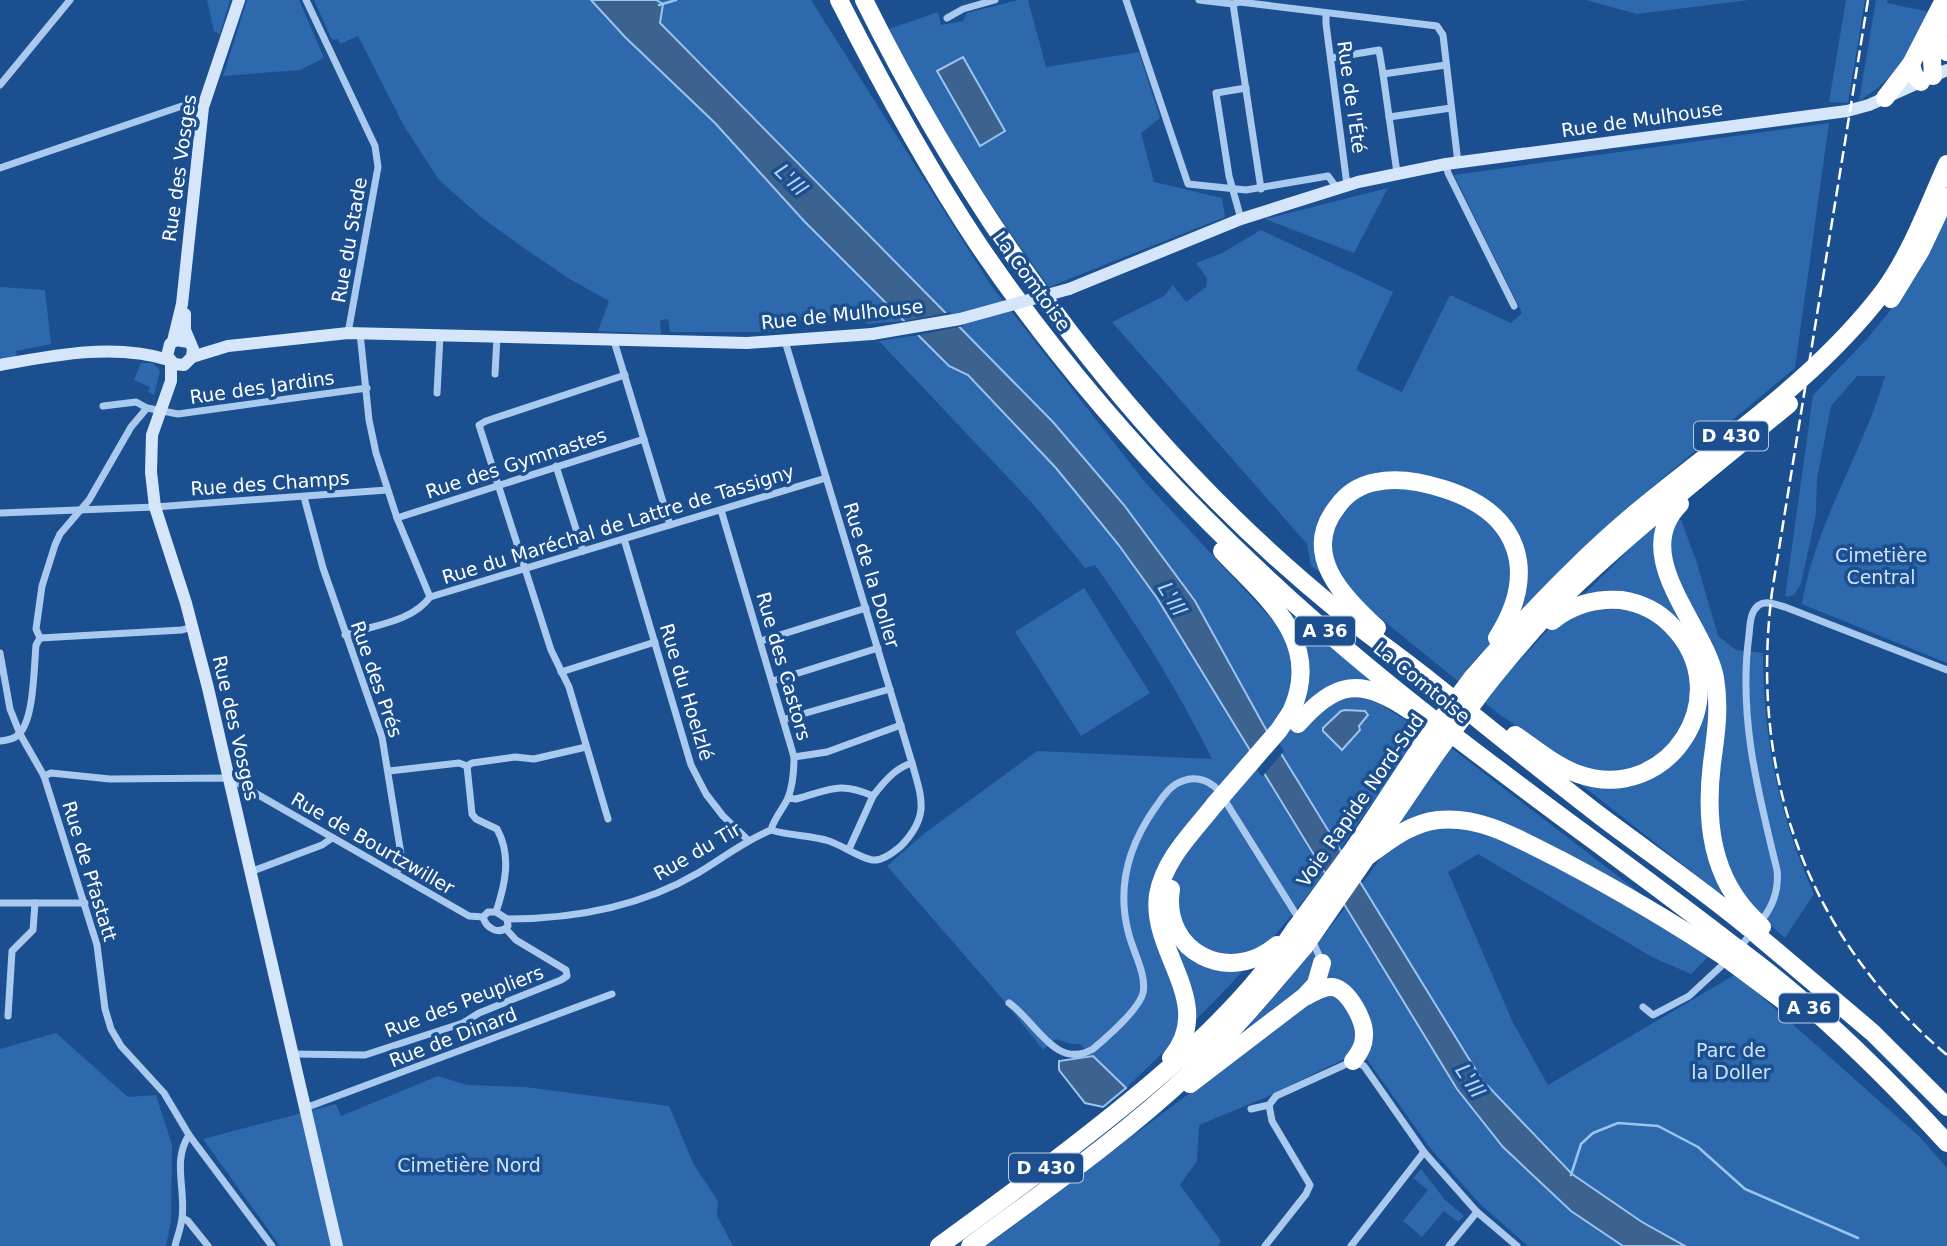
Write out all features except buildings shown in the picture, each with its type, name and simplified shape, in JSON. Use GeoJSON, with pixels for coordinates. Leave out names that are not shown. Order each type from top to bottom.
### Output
{"type":"FeatureCollection","features":[{"type":"Feature","properties":{"kind":"highway","name":"La Comtoise"},"geometry":{"type":"LineString","coordinates":[[839,0],[910,134],[958,212],[1013,293],[1108,415],[1181,495],[1289,598],[1439,723],[1733,954]]}},
{"type":"Feature","properties":{"kind":"highway","name":"La Comtoise"},"geometry":{"type":"LineString","coordinates":[[864,0],[918,105],[969,189],[1034,286],[1158,438],[1257,539],[1340,613],[1592,810],[1755,928],[1872,1032],[1947,1107]]}},
{"type":"Feature","properties":{"kind":"highway"},"geometry":{"type":"LineString","coordinates":[[1885,98],[1911,64],[1944,0]]}},
{"type":"Feature","properties":{"kind":"highway"},"geometry":{"type":"LineString","coordinates":[[1911,64],[1914,75],[1934,76],[1931,44],[1947,11]]}},
{"type":"Feature","properties":{"kind":"highway"},"geometry":{"type":"LineString","coordinates":[[1937,31],[1938,42],[1947,52]]}},
{"type":"Feature","properties":{"kind":"highway","name":"Voie Rapide Nord-Sud"},"geometry":{"type":"LineString","coordinates":[[970,1246],[1114,1139],[1168,1094],[1210,1054],[1304,947],[1428,750],[1543,598],[1596,547],[1791,387],[1841,342],[1885,288],[1898,267],[1947,163]]}},
{"type":"Feature","properties":{"kind":"highway","name":"Voie Rapide Nord-Sud"},"geometry":{"type":"LineString","coordinates":[[1479,681],[1521,643],[1577,584],[1822,377],[1874,323],[1906,277],[1947,194]]}},
{"type":"Feature","properties":{"kind":"highway"},"geometry":{"type":"LineString","coordinates":[[1108,415],[1147,471],[1284,618],[1298,645],[1301,658],[1295,718]]}},
{"type":"Feature","properties":{"kind":"highway"},"geometry":{"type":"LineString","coordinates":[[1729,454],[1699,487],[1673,510],[1665,527],[1662,552],[1669,579],[1704,644],[1715,679],[1718,715],[1709,809],[1713,847],[1725,881],[1755,928]]}},
{"type":"Feature","properties":{"kind":"highway"},"geometry":{"type":"LineString","coordinates":[[1429,680],[1346,598],[1326,564],[1323,538],[1333,512],[1349,494],[1374,482],[1416,482],[1450,491],[1490,513],[1513,541],[1519,568],[1515,603],[1479,681]]}},
{"type":"Feature","properties":{"kind":"highway"},"geometry":{"type":"LineString","coordinates":[[1451,698],[1483,715],[1567,769],[1587,777],[1608,779],[1638,775],[1665,760],[1688,733],[1699,700],[1697,668],[1683,638],[1655,612],[1619,600],[1586,603],[1559,615],[1479,681]]}},
{"type":"Feature","properties":{"kind":"highway"},"geometry":{"type":"LineString","coordinates":[[1150,1085],[1156,1073],[1180,1047],[1187,1022],[1184,990],[1160,929],[1160,887],[1171,860],[1218,809],[1279,730],[1335,691],[1354,688],[1374,692],[1404,707],[1566,821]]}},
{"type":"Feature","properties":{"kind":"highway"},"geometry":{"type":"LineString","coordinates":[[1218,809],[1174,880],[1170,909],[1179,936],[1199,955],[1215,961],[1234,963],[1259,958],[1295,929]]}},
{"type":"Feature","properties":{"kind":"highway"},"geometry":{"type":"LineString","coordinates":[[1362,854],[1426,822],[1458,820],[1483,824],[1507,834],[1633,898],[1733,954],[1844,1051],[1873,1068],[1947,1143]]}},
{"type":"Feature","properties":{"kind":"highway","name":"Voie Rapide Nord-Sud"},"geometry":{"type":"LineString","coordinates":[[939,1246],[1051,1165],[1166,1073],[1227,1013],[1281,950],[1295,929],[1362,854]]}},
{"type":"Feature","properties":{"kind":"highway"},"geometry":{"type":"LineString","coordinates":[[1304,998],[1316,984],[1322,963]]}},
{"type":"Feature","properties":{"kind":"highway"},"geometry":{"type":"LineString","coordinates":[[1168,1094],[1196,1082],[1304,998],[1326,987],[1334,988],[1347,997],[1364,1027],[1360,1066]]}},
{"type":"Feature","properties":{"kind":"main road","name":"Rue des Vosges"},"geometry":{"type":"LineString","coordinates":[[239,0],[203,107],[182,304],[167,352],[172,381],[152,435],[150,453],[155,507],[192,627],[337,1246]]}},
{"type":"Feature","properties":{"kind":"main road","name":"Rue de Mulhouse"},"geometry":{"type":"LineString","coordinates":[[190,352],[354,333],[747,343],[872,334],[960,319],[1069,289],[1241,219],[1342,187],[1397,173],[1847,111],[1885,98],[1934,76]]}},
{"type":"Feature","properties":{"kind":"main road","name":"Rue des Vosges"},"geometry":{"type":"LineString","coordinates":[[160,412],[170,403],[190,352],[182,304]]}},
{"type":"Feature","properties":{"kind":"main road"},"geometry":{"type":"LineString","coordinates":[[0,365],[86,352],[144,353],[177,366],[190,352],[180,339],[144,353]]}},
{"type":"Feature","properties":{"kind":"street"},"geometry":{"type":"LineString","coordinates":[[0,85],[70,0]]}},
{"type":"Feature","properties":{"kind":"street","name":"Rue du Stade"},"geometry":{"type":"LineString","coordinates":[[306,0],[375,146],[378,167],[354,333],[367,388],[369,421],[376,453],[397,518],[430,597]]}},
{"type":"Feature","properties":{"kind":"street"},"geometry":{"type":"LineString","coordinates":[[947,18],[963,9],[995,0]]}},
{"type":"Feature","properties":{"kind":"street"},"geometry":{"type":"LineString","coordinates":[[1126,0],[1188,184],[1232,191],[1328,176],[1342,187]]}},
{"type":"Feature","properties":{"kind":"street"},"geometry":{"type":"LineString","coordinates":[[1199,0],[1233,4],[1240,2],[1437,26],[1443,35],[1451,108],[1452,164],[1514,306]]}},
{"type":"Feature","properties":{"kind":"street"},"geometry":{"type":"LineString","coordinates":[[1233,4],[1261,188]]}},
{"type":"Feature","properties":{"kind":"street","name":"Rue de l'Été"},"geometry":{"type":"LineString","coordinates":[[1326,13],[1342,187]]}},
{"type":"Feature","properties":{"kind":"street"},"geometry":{"type":"LineString","coordinates":[[1331,58],[1379,50],[1397,173]]}},
{"type":"Feature","properties":{"kind":"street"},"geometry":{"type":"LineString","coordinates":[[1383,74],[1446,65]]}},
{"type":"Feature","properties":{"kind":"street"},"geometry":{"type":"LineString","coordinates":[[1241,219],[1232,191],[1216,93],[1246,88]]}},
{"type":"Feature","properties":{"kind":"street"},"geometry":{"type":"LineString","coordinates":[[0,168],[181,106],[203,107]]}},
{"type":"Feature","properties":{"kind":"street"},"geometry":{"type":"LineString","coordinates":[[1389,117],[1451,108]]}},
{"type":"Feature","properties":{"kind":"street"},"geometry":{"type":"LineString","coordinates":[[437,393],[440,336]]}},
{"type":"Feature","properties":{"kind":"street"},"geometry":{"type":"LineString","coordinates":[[495,374],[497,337]]}},
{"type":"Feature","properties":{"kind":"street"},"geometry":{"type":"LineString","coordinates":[[614,341],[670,525]]}},
{"type":"Feature","properties":{"kind":"street","name":"Rue de la Doller"},"geometry":{"type":"LineString","coordinates":[[785,341],[912,763],[922,799],[921,818]]}},
{"type":"Feature","properties":{"kind":"street"},"geometry":{"type":"LineString","coordinates":[[608,818],[569,687],[551,650],[479,425],[625,375]]}},
{"type":"Feature","properties":{"kind":"street","name":"Rue des Jardins"},"geometry":{"type":"LineString","coordinates":[[103,406],[136,402],[160,412],[178,414],[367,388]]}},
{"type":"Feature","properties":{"kind":"street"},"geometry":{"type":"LineString","coordinates":[[40,638],[36,629],[42,586],[60,534],[89,500],[131,426],[147,408]]}},
{"type":"Feature","properties":{"kind":"street","name":"Rue des Gymnastes"},"geometry":{"type":"LineString","coordinates":[[397,518],[644,439]]}},
{"type":"Feature","properties":{"kind":"street"},"geometry":{"type":"LineString","coordinates":[[556,466],[583,551]]}},
{"type":"Feature","properties":{"kind":"street","name":"Rue du Maréchal de Lattre de Tassigny"},"geometry":{"type":"LineString","coordinates":[[345,635],[409,615],[423,607],[430,597],[826,478]]}},
{"type":"Feature","properties":{"kind":"street","name":"Rue des Champs"},"geometry":{"type":"LineString","coordinates":[[0,513],[155,507],[387,489]]}},
{"type":"Feature","properties":{"kind":"street","name":"Rue des Prés"},"geometry":{"type":"LineString","coordinates":[[304,497],[323,568],[382,737],[402,860],[396,874]]}},
{"type":"Feature","properties":{"kind":"street","name":"Rue des Castors"},"geometry":{"type":"LineString","coordinates":[[721,510],[785,719],[794,757],[794,774],[788,798],[771,830]]}},
{"type":"Feature","properties":{"kind":"street","name":"Rue du Hoelzlé"},"geometry":{"type":"LineString","coordinates":[[624,539],[691,765],[706,794],[723,816],[747,839]]}},
{"type":"Feature","properties":{"kind":"street"},"geometry":{"type":"LineString","coordinates":[[1643,1007],[1653,1015],[1689,996],[1722,967],[1764,918],[1775,898],[1777,870],[1752,762],[1746,719],[1747,647],[1754,610],[1759,604],[1767,602],[1785,607],[1947,670]]}},
{"type":"Feature","properties":{"kind":"street"},"geometry":{"type":"LineString","coordinates":[[761,641],[866,608]]}},
{"type":"Feature","properties":{"kind":"street"},"geometry":{"type":"LineString","coordinates":[[40,638],[182,630],[192,627]]}},
{"type":"Feature","properties":{"kind":"street"},"geometry":{"type":"LineString","coordinates":[[0,741],[20,734],[28,720],[36,645],[40,638]]}},
{"type":"Feature","properties":{"kind":"street"},"geometry":{"type":"LineString","coordinates":[[561,672],[655,642]]}},
{"type":"Feature","properties":{"kind":"street"},"geometry":{"type":"LineString","coordinates":[[773,681],[878,648]]}},
{"type":"Feature","properties":{"kind":"street","name":"Rue de Pfastatt"},"geometry":{"type":"LineString","coordinates":[[0,653],[10,709],[20,734],[44,776],[85,903],[97,945],[105,1009],[111,1029],[121,1046],[160,1090],[189,1135],[272,1246]]}},
{"type":"Feature","properties":{"kind":"street"},"geometry":{"type":"LineString","coordinates":[[785,719],[890,689]]}},
{"type":"Feature","properties":{"kind":"street"},"geometry":{"type":"LineString","coordinates":[[794,757],[839,748],[901,725]]}},
{"type":"Feature","properties":{"kind":"street"},"geometry":{"type":"LineString","coordinates":[[389,771],[458,763],[467,766],[515,757],[534,759],[586,747]]}},
{"type":"Feature","properties":{"kind":"street"},"geometry":{"type":"LineString","coordinates":[[849,849],[873,796],[884,781],[912,763]]}},
{"type":"Feature","properties":{"kind":"street"},"geometry":{"type":"LineString","coordinates":[[467,766],[472,814],[476,819],[497,829],[505,852],[505,882],[496,912]]}},
{"type":"Feature","properties":{"kind":"street"},"geometry":{"type":"LineString","coordinates":[[44,776],[51,773],[110,779],[229,778]]}},
{"type":"Feature","properties":{"kind":"street","name":"Rue de Bourtzwiller"},"geometry":{"type":"LineString","coordinates":[[229,778],[469,916],[483,916]]}},
{"type":"Feature","properties":{"kind":"street"},"geometry":{"type":"LineString","coordinates":[[1009,1003],[1023,1013],[1052,1046],[1073,1054],[1093,1049],[1135,1007],[1141,998],[1143,985],[1126,921],[1124,896],[1128,861],[1142,828],[1166,792],[1177,783],[1188,779],[1208,782],[1225,798],[1318,951],[1322,963]]}},
{"type":"Feature","properties":{"kind":"street"},"geometry":{"type":"LineString","coordinates":[[788,798],[796,799],[845,787],[873,796]]}},
{"type":"Feature","properties":{"kind":"street","name":"Rue du Tir"},"geometry":{"type":"LineString","coordinates":[[507,919],[560,918],[625,904],[696,874],[747,839],[771,830],[782,834],[809,836],[872,860],[881,859],[897,850],[914,833],[921,818]]}},
{"type":"Feature","properties":{"kind":"street"},"geometry":{"type":"LineString","coordinates":[[250,872],[323,845],[332,838]]}},
{"type":"Feature","properties":{"kind":"street"},"geometry":{"type":"LineString","coordinates":[[0,903],[85,903]]}},
{"type":"Feature","properties":{"kind":"street"},"geometry":{"type":"LineString","coordinates":[[8,1016],[12,951],[33,930],[35,903]]}},
{"type":"Feature","properties":{"kind":"street"},"geometry":{"type":"LineString","coordinates":[[488,912],[496,912],[507,919],[506,929],[491,929],[484,922],[483,916],[488,912]]}},
{"type":"Feature","properties":{"kind":"street","name":"Rue des Peupliers"},"geometry":{"type":"LineString","coordinates":[[292,1054],[366,1055],[463,1023],[479,1013],[561,981],[567,976],[566,970],[516,940],[506,929]]}},
{"type":"Feature","properties":{"kind":"street","name":"Rue de Dinard"},"geometry":{"type":"LineString","coordinates":[[304,1109],[612,994]]}},
{"type":"Feature","properties":{"kind":"street"},"geometry":{"type":"LineString","coordinates":[[1251,1109],[1269,1105],[1276,1096],[1360,1066],[1424,1152],[1477,1212],[1517,1246]]}},
{"type":"Feature","properties":{"kind":"street"},"geometry":{"type":"LineString","coordinates":[[1265,1246],[1306,1194],[1310,1185],[1272,1121],[1269,1105]]}},
{"type":"Feature","properties":{"kind":"street"},"geometry":{"type":"LineString","coordinates":[[175,1246],[183,1218],[179,1164],[183,1144],[189,1135]]}},
{"type":"Feature","properties":{"kind":"street"},"geometry":{"type":"LineString","coordinates":[[1351,1246],[1424,1152]]}},
{"type":"Feature","properties":{"kind":"street"},"geometry":{"type":"LineString","coordinates":[[1449,1246],[1477,1212]]}},
{"type":"Feature","properties":{"kind":"street"},"geometry":{"type":"LineString","coordinates":[[183,1218],[208,1246]]}},
{"type":"Feature","properties":{"kind":"green space"},"geometry":{"type":"Polygon","coordinates":[[[207,0],[230,0],[220,34],[214,31],[207,0]]]}},
{"type":"Feature","properties":{"kind":"green space"},"geometry":{"type":"Polygon","coordinates":[[[247,0],[299,0],[324,58],[300,70],[223,76],[247,0]]]}},
{"type":"Feature","properties":{"kind":"green space"},"geometry":{"type":"Polygon","coordinates":[[[314,0],[591,0],[625,37],[715,123],[804,221],[905,321],[868,324],[845,311],[845,314],[791,322],[781,332],[670,332],[668,319],[660,320],[661,334],[598,331],[609,301],[568,278],[521,246],[481,217],[439,180],[404,126],[358,36],[340,44],[338,39],[332,40],[314,0]]]}},
{"type":"Feature","properties":{"kind":"green space"},"geometry":{"type":"Polygon","coordinates":[[[656,0],[811,0],[990,284],[1144,481],[1277,625],[1286,641],[1303,697],[1275,600],[1376,685],[1371,698],[1422,731],[1341,848],[1264,726],[1195,601],[1124,505],[1053,422],[660,23],[662,5],[656,0]]]}},
{"type":"Feature","properties":{"kind":"green space"},"geometry":{"type":"Polygon","coordinates":[[[1028,0],[1046,67],[1139,52],[1160,118],[1141,133],[1154,182],[1222,198],[1225,217],[1049,287],[964,161],[889,29],[938,12],[941,25],[963,21],[967,13],[1028,0]]]}},
{"type":"Feature","properties":{"kind":"green space"},"geometry":{"type":"Polygon","coordinates":[[[1586,0],[1749,0],[1637,14],[1586,0]]]}},
{"type":"Feature","properties":{"kind":"green space"},"geometry":{"type":"Polygon","coordinates":[[[1846,0],[1865,0],[1848,103],[1829,102],[1846,0]]]}},
{"type":"Feature","properties":{"kind":"green space"},"geometry":{"type":"Polygon","coordinates":[[[1876,0],[1887,0],[1887,3],[1930,12],[1902,62],[1885,82],[1859,101],[1876,0]]]}},
{"type":"Feature","properties":{"kind":"green space"},"geometry":{"type":"Polygon","coordinates":[[[1829,123],[1795,368],[1628,507],[1564,566],[1465,671],[1492,690],[1546,632],[1664,515],[1681,520],[1696,560],[1718,636],[1736,650],[1763,653],[1766,716],[1775,776],[1791,835],[1814,894],[1785,938],[1758,914],[1737,890],[1719,893],[1574,779],[1565,759],[1496,712],[1353,596],[1311,566],[1307,544],[1112,322],[1164,296],[1173,285],[1186,302],[1206,287],[1207,278],[1196,263],[1222,253],[1261,230],[1393,292],[1356,370],[1402,392],[1450,295],[1511,323],[1522,313],[1454,175],[1829,123]]]}},
{"type":"Feature","properties":{"kind":"green space"},"geometry":{"type":"Polygon","coordinates":[[[1388,188],[1354,253],[1265,219],[1388,188]]]}},
{"type":"Feature","properties":{"kind":"green space","name":"Cimetière Central"},"geometry":{"type":"Polygon","coordinates":[[[1947,210],[1947,663],[1802,604],[1817,545],[1865,433],[1885,376],[1857,376],[1831,406],[1817,479],[1816,514],[1801,584],[1794,595],[1785,597],[1813,395],[1889,312],[1911,280],[1947,210]]]}},
{"type":"Feature","properties":{"kind":"green space"},"geometry":{"type":"Polygon","coordinates":[[[0,287],[45,290],[51,344],[16,351],[17,357],[0,361],[0,287]]]}},
{"type":"Feature","properties":{"kind":"green space"},"geometry":{"type":"Polygon","coordinates":[[[918,335],[949,366],[968,375],[1056,468],[1118,544],[1157,598],[1324,874],[1254,958],[1126,1088],[1080,1044],[1056,1039],[1043,1050],[1006,1003],[887,866],[925,833],[1037,751],[1212,759],[1157,660],[1095,565],[1085,568],[1033,504],[879,341],[918,335]]]}},
{"type":"Feature","properties":{"kind":"green space"},"geometry":{"type":"Polygon","coordinates":[[[141,363],[153,363],[160,371],[154,395],[148,392],[150,387],[134,380],[141,363]]]}},
{"type":"Feature","properties":{"kind":"green space"},"geometry":{"type":"Polygon","coordinates":[[[1084,588],[1150,693],[1081,736],[1015,632],[1084,588]]]}},
{"type":"Feature","properties":{"kind":"green space","name":"Parc de la Doller"},"geometry":{"type":"Polygon","coordinates":[[[1450,747],[1662,910],[1711,954],[1691,974],[1652,957],[1478,854],[1448,872],[1513,1023],[1548,1085],[1736,974],[1920,1137],[1947,1168],[1947,1246],[1685,1246],[1642,1222],[1572,1174],[1482,1080],[1362,884],[1382,856],[1410,804],[1450,747]]]}},
{"type":"Feature","properties":{"kind":"green space"},"geometry":{"type":"Polygon","coordinates":[[[1345,908],[1457,1089],[1503,1147],[1571,1211],[1623,1246],[1528,1246],[1480,1204],[1430,1148],[1361,1051],[1262,1099],[1199,1125],[1197,1161],[1180,1185],[1221,1241],[1218,1246],[986,1246],[1191,1092],[1281,989],[1345,908]]]}},
{"type":"Feature","properties":{"kind":"green space"},"geometry":{"type":"Polygon","coordinates":[[[56,1033],[128,1097],[156,1095],[172,1145],[171,1221],[166,1246],[0,1246],[0,1049],[56,1033]]]}},
{"type":"Feature","properties":{"kind":"green space","name":"Cimetière Nord"},"geometry":{"type":"Polygon","coordinates":[[[438,1076],[467,1085],[525,1087],[669,1106],[694,1165],[718,1201],[717,1216],[733,1246],[280,1246],[203,1139],[336,1104],[341,1116],[438,1076]]]}},
{"type":"Feature","properties":{"kind":"green space"},"geometry":{"type":"Polygon","coordinates":[[[1421,1169],[1445,1200],[1464,1216],[1458,1222],[1444,1211],[1422,1237],[1403,1221],[1428,1190],[1413,1178],[1421,1169]]]}},
{"type":"Feature","properties":{"kind":"water","name":"L'Ill"},"geometry":{"type":"Polygon","coordinates":[[[591,0],[656,0],[663,4],[660,23],[1053,422],[1124,505],[1195,601],[1264,726],[1482,1080],[1572,1174],[1642,1222],[1685,1246],[1623,1246],[1571,1211],[1503,1147],[1457,1089],[1157,598],[1118,544],[1056,468],[968,375],[949,366],[804,221],[715,123],[625,37],[591,0]]]}},
{"type":"Feature","properties":{"kind":"water"},"geometry":{"type":"Polygon","coordinates":[[[963,57],[1005,131],[980,146],[937,71],[963,57]]]}},
{"type":"Feature","properties":{"kind":"water"},"geometry":{"type":"Polygon","coordinates":[[[1345,710],[1365,711],[1368,715],[1359,726],[1360,730],[1342,750],[1323,728],[1345,710]]]}},
{"type":"Feature","properties":{"kind":"water"},"geometry":{"type":"Polygon","coordinates":[[[1093,1056],[1126,1088],[1103,1107],[1085,1103],[1059,1070],[1059,1061],[1093,1056]]]}},
{"type":"Feature","properties":{"kind":"pier"},"geometry":{"type":"Polygon","coordinates":[[[950,312],[964,326],[914,336],[900,322],[950,312]]]}},
{"type":"Feature","properties":{"kind":"pier"},"geometry":{"type":"Polygon","coordinates":[[[1271,730],[1284,751],[1262,777],[1249,756],[1271,730]]]}},
{"type":"Feature","properties":{"kind":"waterway"},"geometry":{"type":"LineString","coordinates":[[659,5],[676,0]]}},
{"type":"Feature","properties":{"kind":"waterway"},"geometry":{"type":"LineString","coordinates":[[1571,1175],[1581,1144],[1593,1133],[1618,1123],[1658,1126],[1698,1147],[1745,1189],[1858,1238]]}},
{"type":"Feature","properties":{"kind":"railway"},"geometry":{"type":"LineString","coordinates":[[1868,0],[1772,592],[1767,659],[1770,724],[1780,787],[1798,847],[1824,904],[1857,958],[1898,1008],[1947,1055]]}}]}
